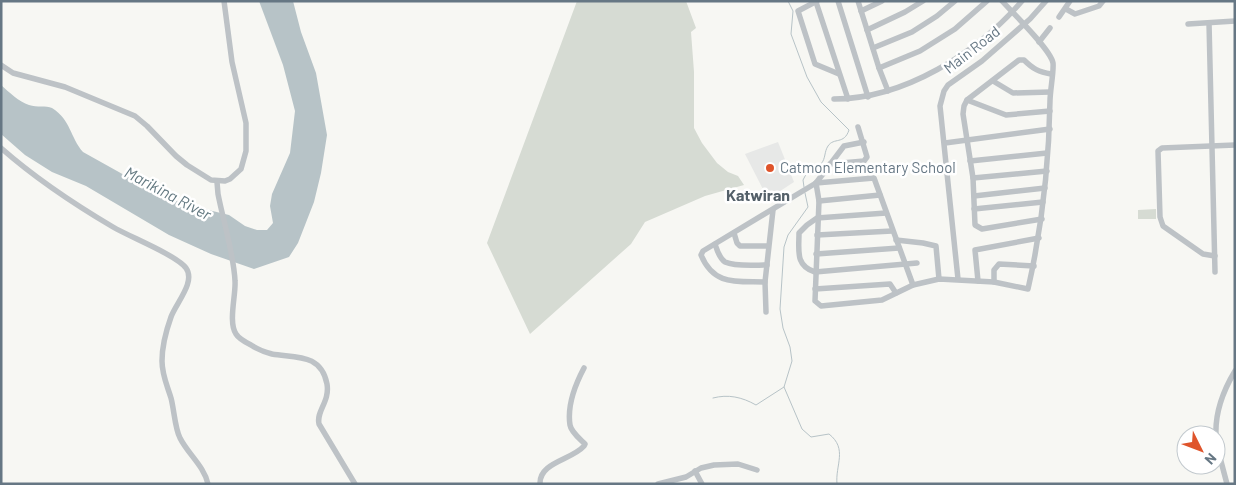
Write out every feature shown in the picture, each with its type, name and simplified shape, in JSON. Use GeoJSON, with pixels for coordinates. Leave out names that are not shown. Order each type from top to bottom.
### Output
{"type":"FeatureCollection","features":[{"type":"Feature","properties":{"kind":"street"},"geometry":{"type":"LineString","coordinates":[[1,65],[12,73],[65,87],[135,116],[176,156],[204,177],[217,182],[230,180],[241,169],[246,151],[246,123],[232,62],[224,1]]}},
{"type":"Feature","properties":{"kind":"street"},"geometry":{"type":"LineString","coordinates":[[838,1],[868,97]]}},
{"type":"Feature","properties":{"kind":"street"},"geometry":{"type":"LineString","coordinates":[[858,1],[872,48],[888,91]]}},
{"type":"Feature","properties":{"kind":"street"},"geometry":{"type":"LineString","coordinates":[[861,12],[882,1]]}},
{"type":"Feature","properties":{"kind":"street"},"geometry":{"type":"LineString","coordinates":[[867,30],[924,1]]}},
{"type":"Feature","properties":{"kind":"street"},"geometry":{"type":"LineString","coordinates":[[872,48],[912,32],[938,16],[955,1]]}},
{"type":"Feature","properties":{"kind":"street"},"geometry":{"type":"LineString","coordinates":[[879,68],[920,51],[955,29],[986,1]]}},
{"type":"Feature","properties":{"kind":"street"},"geometry":{"type":"LineString","coordinates":[[816,183],[819,201],[815,301],[821,306],[882,300],[913,286],[939,279],[978,280],[1028,290],[1042,219],[1050,129],[1050,92],[1053,63],[1050,55],[1002,1]]}},
{"type":"Feature","properties":{"kind":"street"},"geometry":{"type":"LineString","coordinates":[[834,99],[868,97],[888,91],[924,76],[957,59],[1013,12],[1022,1]]}},
{"type":"Feature","properties":{"kind":"street","name":"Main Road"},"geometry":{"type":"LineString","coordinates":[[958,279],[940,106],[944,91],[948,85],[982,61],[1023,25],[1046,1]]}},
{"type":"Feature","properties":{"kind":"street"},"geometry":{"type":"LineString","coordinates":[[1059,17],[1070,1]]}},
{"type":"Feature","properties":{"kind":"street"},"geometry":{"type":"LineString","coordinates":[[1066,9],[1075,14],[1099,6],[1103,1]]}},
{"type":"Feature","properties":{"kind":"street"},"geometry":{"type":"LineString","coordinates":[[839,74],[815,64],[800,20],[798,11],[817,2],[848,99]]}},
{"type":"Feature","properties":{"kind":"street"},"geometry":{"type":"LineString","coordinates":[[1188,24],[1235,21]]}},
{"type":"Feature","properties":{"kind":"street"},"geometry":{"type":"LineString","coordinates":[[1208,23],[1216,272]]}},
{"type":"Feature","properties":{"kind":"street"},"geometry":{"type":"LineString","coordinates":[[1039,42],[1050,28]]}},
{"type":"Feature","properties":{"kind":"street"},"geometry":{"type":"LineString","coordinates":[[1042,219],[982,228],[975,225],[973,178],[963,114],[967,100],[1019,60],[1024,60],[1032,69],[1038,72],[1051,74]]}},
{"type":"Feature","properties":{"kind":"street"},"geometry":{"type":"LineString","coordinates":[[993,81],[1013,93],[1050,92]]}},
{"type":"Feature","properties":{"kind":"street"},"geometry":{"type":"LineString","coordinates":[[967,100],[1006,114],[1050,111]]}},
{"type":"Feature","properties":{"kind":"street"},"geometry":{"type":"LineString","coordinates":[[830,164],[864,161],[867,157],[858,127]]}},
{"type":"Feature","properties":{"kind":"street"},"geometry":{"type":"LineString","coordinates":[[945,143],[1050,129]]}},
{"type":"Feature","properties":{"kind":"street"},"geometry":{"type":"LineString","coordinates":[[765,282],[722,280],[705,266],[701,255],[703,251],[816,183],[844,146],[864,142]]}},
{"type":"Feature","properties":{"kind":"street"},"geometry":{"type":"LineString","coordinates":[[1215,256],[1206,256],[1161,228],[1158,151],[1162,148],[1235,145]]}},
{"type":"Feature","properties":{"kind":"street"},"geometry":{"type":"LineString","coordinates":[[1,148],[26,169],[84,209],[123,232],[171,256],[186,268],[188,274],[186,287],[174,308],[162,349],[162,373],[171,396],[180,438],[205,474],[208,484]]}},
{"type":"Feature","properties":{"kind":"street"},"geometry":{"type":"LineString","coordinates":[[970,161],[1047,153]]}},
{"type":"Feature","properties":{"kind":"street"},"geometry":{"type":"LineString","coordinates":[[973,178],[1047,171]]}},
{"type":"Feature","properties":{"kind":"street"},"geometry":{"type":"LineString","coordinates":[[816,183],[874,178],[913,286]]}},
{"type":"Feature","properties":{"kind":"street"},"geometry":{"type":"LineString","coordinates":[[217,182],[234,270],[233,322],[235,332],[242,340],[257,349],[269,353],[306,359],[314,362],[320,368],[327,385],[326,402],[318,415],[319,424],[355,484]]}},
{"type":"Feature","properties":{"kind":"street"},"geometry":{"type":"LineString","coordinates":[[974,196],[1045,188]]}},
{"type":"Feature","properties":{"kind":"street"},"geometry":{"type":"LineString","coordinates":[[819,201],[880,195]]}},
{"type":"Feature","properties":{"kind":"street"},"geometry":{"type":"LineString","coordinates":[[974,209],[1043,202]]}},
{"type":"Feature","properties":{"kind":"street"},"geometry":{"type":"LineString","coordinates":[[766,312],[765,282],[773,210]]}},
{"type":"Feature","properties":{"kind":"street"},"geometry":{"type":"LineString","coordinates":[[886,213],[817,218],[806,225],[799,233],[800,258],[807,270],[815,272],[917,263]]}},
{"type":"Feature","properties":{"kind":"street"},"geometry":{"type":"LineString","coordinates":[[817,235],[892,231]]}},
{"type":"Feature","properties":{"kind":"street"},"geometry":{"type":"LineString","coordinates":[[734,233],[740,246],[768,246]]}},
{"type":"Feature","properties":{"kind":"street"},"geometry":{"type":"LineString","coordinates":[[978,280],[976,250],[1039,238]]}},
{"type":"Feature","properties":{"kind":"street"},"geometry":{"type":"LineString","coordinates":[[896,240],[936,246],[939,279]]}},
{"type":"Feature","properties":{"kind":"street"},"geometry":{"type":"LineString","coordinates":[[715,244],[720,257],[725,262],[767,265]]}},
{"type":"Feature","properties":{"kind":"street"},"geometry":{"type":"LineString","coordinates":[[816,254],[899,248]]}},
{"type":"Feature","properties":{"kind":"street"},"geometry":{"type":"LineString","coordinates":[[994,282],[994,270],[999,264],[1034,266]]}},
{"type":"Feature","properties":{"kind":"street"},"geometry":{"type":"LineString","coordinates":[[815,289],[890,284],[896,293]]}},
{"type":"Feature","properties":{"kind":"street"},"geometry":{"type":"LineString","coordinates":[[540,484],[540,478],[546,470],[570,457],[584,446],[570,426],[574,390],[584,368]]}},
{"type":"Feature","properties":{"kind":"street"},"geometry":{"type":"LineString","coordinates":[[1216,425],[1217,414],[1228,383],[1235,371]]}},
{"type":"Feature","properties":{"kind":"street"},"geometry":{"type":"LineString","coordinates":[[658,484],[689,476],[695,471],[714,465],[734,464],[757,470]]}},
{"type":"Feature","properties":{"kind":"street"},"geometry":{"type":"LineString","coordinates":[[695,471],[702,484]]}},
{"type":"Feature","properties":{"kind":"shaded area"},"geometry":{"type":"Polygon","coordinates":[[[259,1],[293,1],[301,32],[316,73],[327,135],[314,202],[298,243],[289,257],[254,269],[211,254],[169,235],[86,186],[52,172],[25,155],[1,134],[1,85],[25,104],[52,108],[67,123],[83,152],[160,195],[192,206],[229,215],[245,226],[257,230],[267,230],[273,223],[270,206],[272,194],[290,153],[295,111],[283,65],[259,1]]]}},
{"type":"Feature","properties":{"kind":"shaded area"},"geometry":{"type":"Polygon","coordinates":[[[577,1],[686,1],[696,28],[691,32],[694,72],[694,128],[702,143],[717,163],[728,172],[738,176],[744,185],[705,196],[645,222],[631,244],[530,334],[487,243],[577,1]]]}},
{"type":"Feature","properties":{"kind":"shaded area","name":"Catmon Elementary School"},"geometry":{"type":"Polygon","coordinates":[[[778,142],[794,182],[768,199],[745,154],[778,142]]]}},
{"type":"Feature","properties":{"kind":"shaded area"},"geometry":{"type":"Polygon","coordinates":[[[1156,209],[1156,219],[1138,219],[1138,210],[1156,209]]]}},
{"type":"Feature","properties":{"kind":"waterway"},"geometry":{"type":"LineString","coordinates":[[788,1],[793,11],[791,34],[807,77],[821,102],[849,130],[844,138],[830,143],[821,164],[811,165],[803,180],[804,187]]}},
{"type":"Feature","properties":{"kind":"waterway"},"geometry":{"type":"LineString","coordinates":[[805,193],[808,207],[788,235],[784,247],[780,309],[792,361],[784,387],[802,429],[811,437],[829,434],[838,445],[837,484]]}},
{"type":"Feature","properties":{"kind":"waterway"},"geometry":{"type":"LineString","coordinates":[[713,398],[735,397],[756,405],[784,387]]}},
{"type":"Feature","properties":{"kind":"place","name":"Catmon Elementary School"},"geometry":{"type":"Point","coordinates":[770,168]}},
{"type":"Feature","properties":{"kind":"district","name":"Katwiran"},"geometry":{"type":"Point","coordinates":[758,195]}},
{"type":"Feature","properties":{"kind":"water label","name":"Marikina River"},"geometry":{"type":"Point","coordinates":[168,193]}}]}
